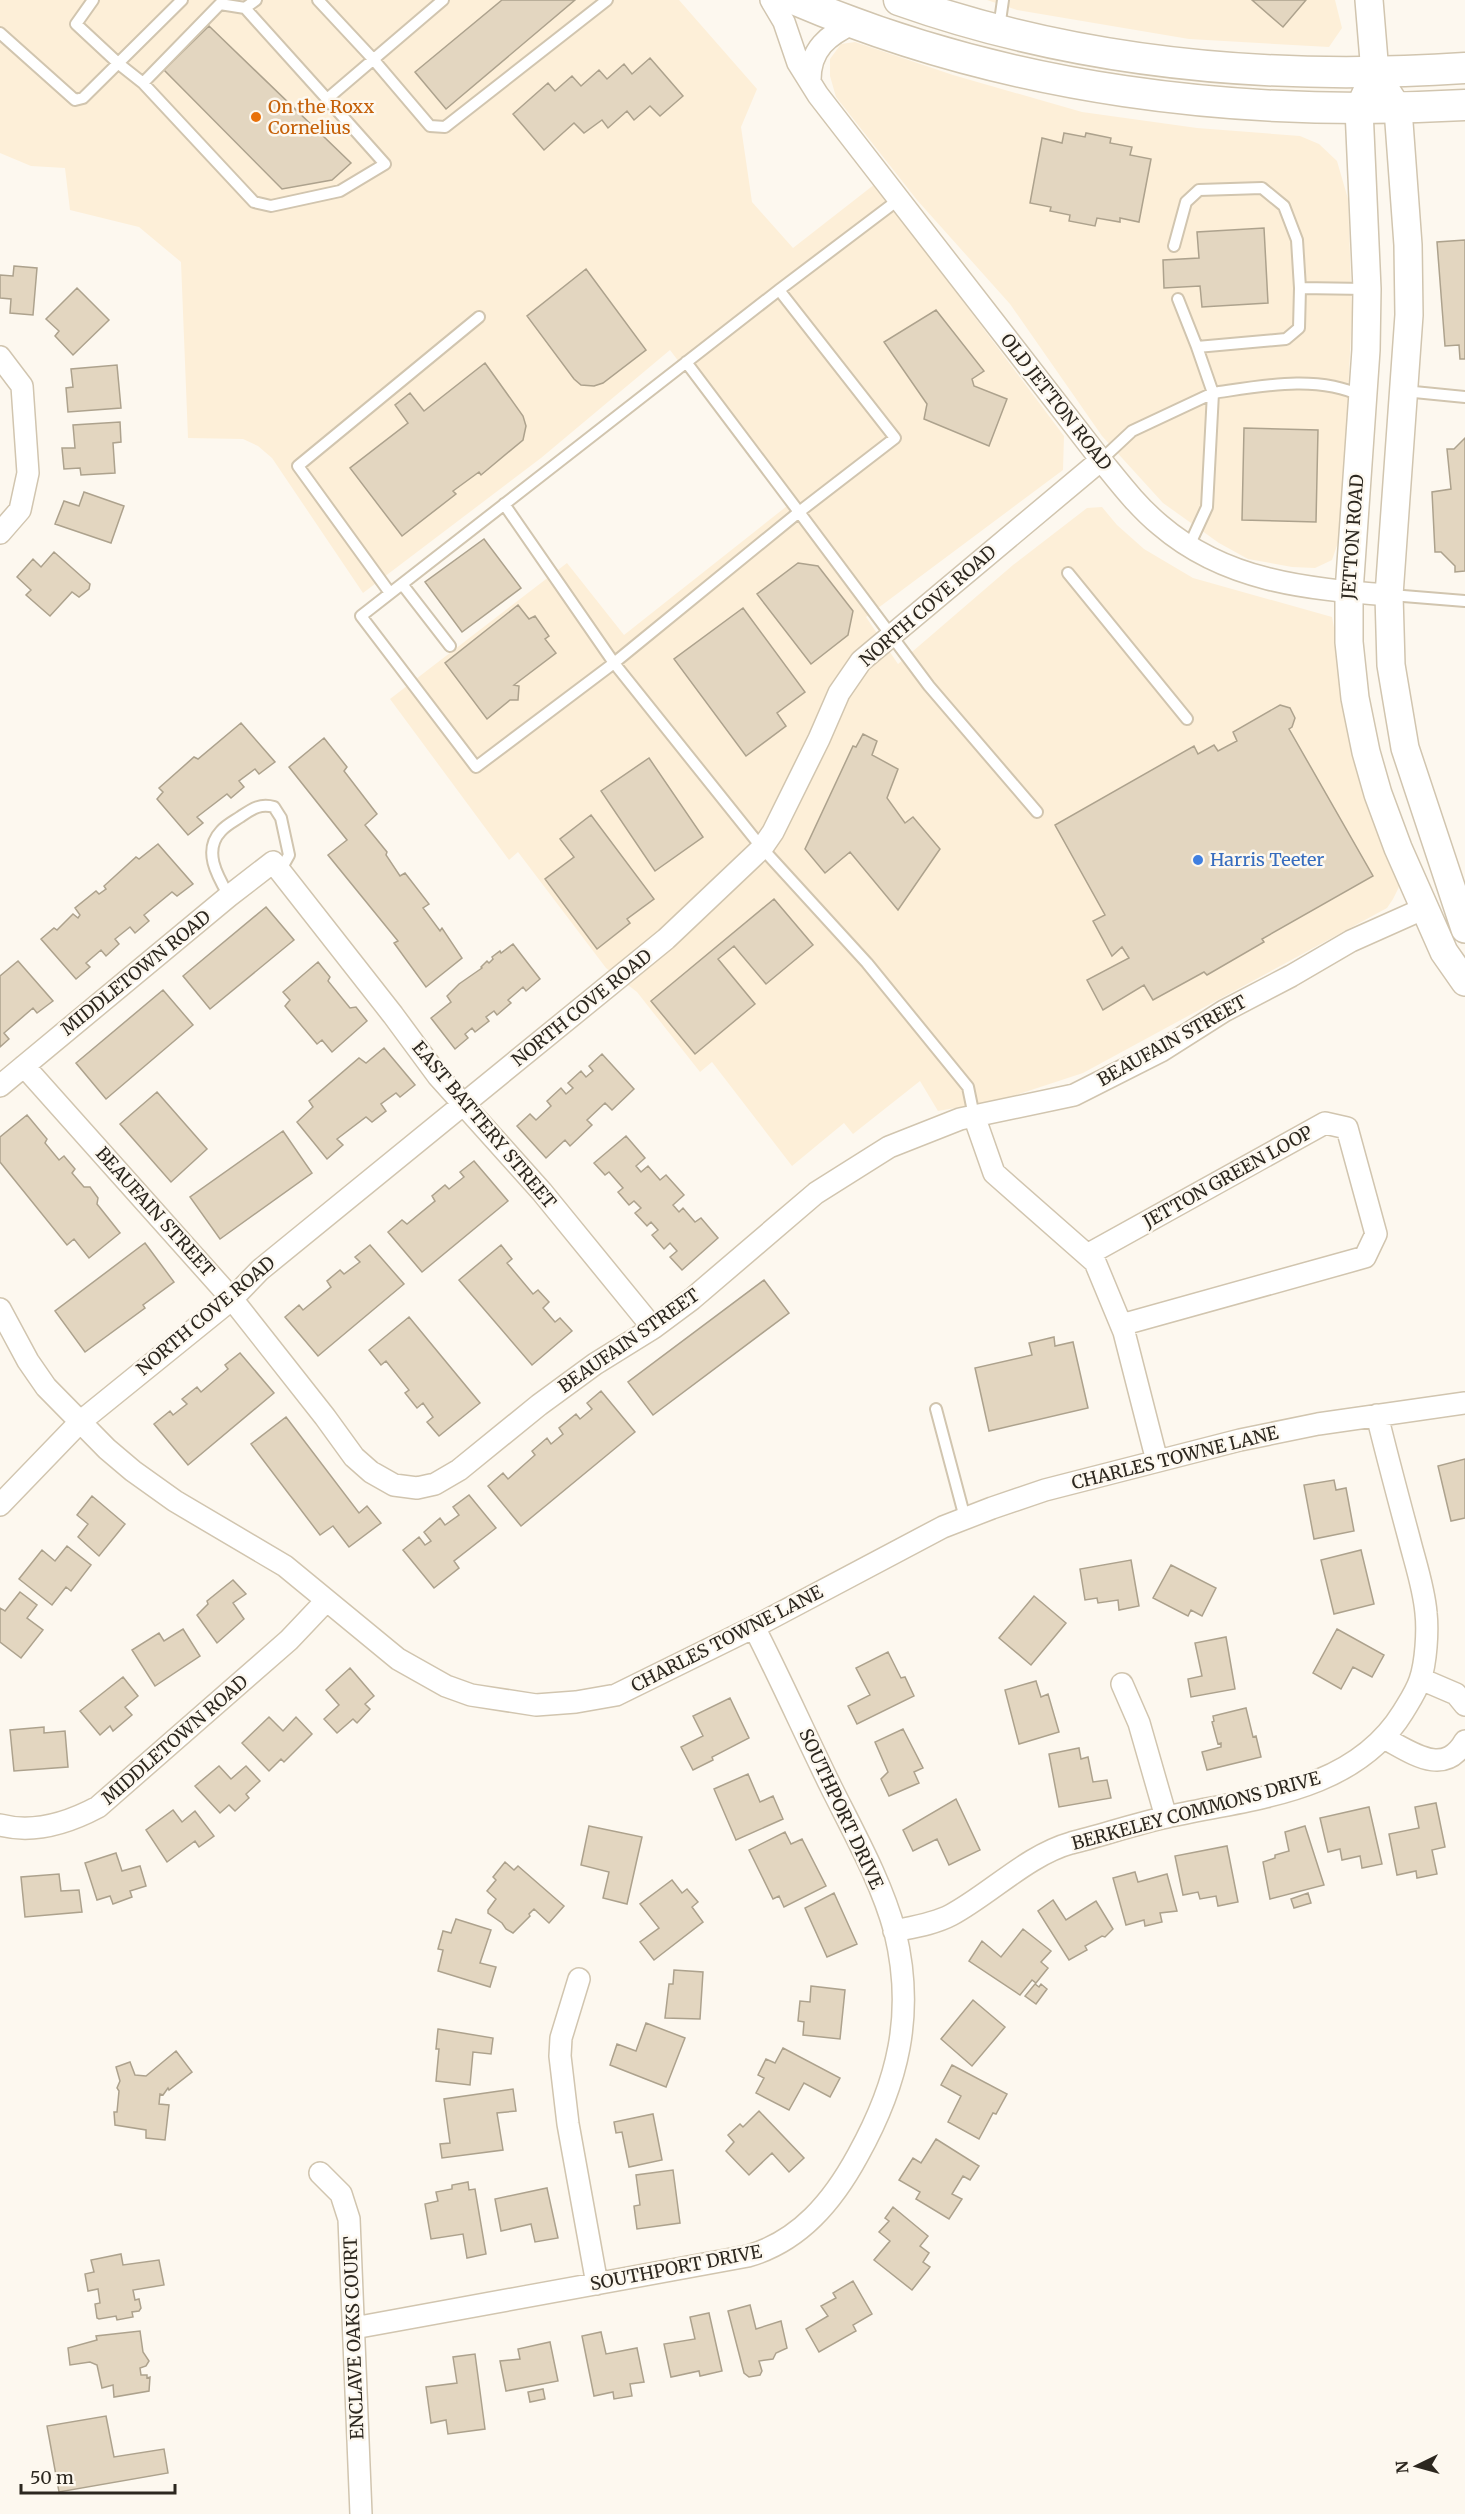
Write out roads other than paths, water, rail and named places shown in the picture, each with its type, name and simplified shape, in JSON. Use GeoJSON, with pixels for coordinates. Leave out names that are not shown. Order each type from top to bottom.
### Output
{"type":"FeatureCollection","features":[{"type":"Feature","properties":{"kind":"main road"},"geometry":{"type":"LineString","coordinates":[[796,0],[921,46],[993,65],[1130,93],[1263,106],[1398,109],[1465,105]]}},
{"type":"Feature","properties":{"kind":"main road"},"geometry":{"type":"LineString","coordinates":[[899,0],[999,31],[1111,53],[1218,67],[1326,73],[1465,68]]}},
{"type":"Feature","properties":{"kind":"street","name":"OLD JETTON ROAD"},"geometry":{"type":"LineString","coordinates":[[771,0],[784,22],[798,63],[818,95],[1101,460],[1133,499],[1160,525],[1189,546],[1243,573],[1280,582],[1348,592],[1389,595]]}},
{"type":"Feature","properties":{"kind":"street","name":"JETTON ROAD"},"geometry":{"type":"LineString","coordinates":[[1369,0],[1375,73],[1398,109],[1408,245],[1409,315],[1389,595],[1390,665],[1405,748],[1465,929]]}},
{"type":"Feature","properties":{"kind":"street"},"geometry":{"type":"LineString","coordinates":[[810,80],[814,54],[821,44],[828,36],[854,23]]}},
{"type":"Feature","properties":{"kind":"street","name":"JETTON ROAD"},"geometry":{"type":"LineString","coordinates":[[1375,73],[1359,109],[1367,289],[1363,396],[1348,592],[1349,642],[1355,698],[1377,794],[1444,952],[1465,982]]}},
{"type":"Feature","properties":{"kind":"street"},"geometry":{"type":"LineString","coordinates":[[0,357],[22,386],[28,473],[20,510],[0,533]]}},
{"type":"Feature","properties":{"kind":"street","name":"NORTH COVE ROAD"},"geometry":{"type":"LineString","coordinates":[[0,1505],[80,1422],[232,1299],[260,1270],[666,939],[762,848],[773,832],[839,693],[861,661],[1101,460]]}},
{"type":"Feature","properties":{"kind":"street","name":"EAST BATTERY STREET"},"geometry":{"type":"LineString","coordinates":[[277,867],[463,1106],[542,1192],[654,1328]]}},
{"type":"Feature","properties":{"kind":"street","name":"MIDDLETOWN ROAD"},"geometry":{"type":"LineString","coordinates":[[0,1086],[229,896],[277,867]]}},
{"type":"Feature","properties":{"kind":"street","name":"BEAUFAIN STREET"},"geometry":{"type":"LineString","coordinates":[[24,1066],[232,1299],[354,1457],[371,1472],[394,1485],[417,1488],[435,1484],[459,1470],[539,1405],[595,1364],[654,1328],[692,1299],[816,1192],[889,1147],[974,1116],[1074,1095],[1118,1075],[1224,1011],[1351,941],[1425,908]]}},
{"type":"Feature","properties":{"kind":"street"},"geometry":{"type":"LineString","coordinates":[[974,1116],[994,1173],[1095,1262],[1121,1324],[1157,1461]]}},
{"type":"Feature","properties":{"kind":"street","name":"JETTON GREEN LOOP"},"geometry":{"type":"LineString","coordinates":[[1087,1255],[1325,1123],[1347,1128],[1376,1234],[1365,1257],[1121,1324]]}},
{"type":"Feature","properties":{"kind":"street","name":"CHARLES TOWNE LANE"},"geometry":{"type":"LineString","coordinates":[[0,1309],[28,1361],[46,1388],[133,1471],[175,1501],[285,1566],[398,1659],[446,1686],[471,1695],[536,1706],[616,1695],[754,1627],[898,1550],[965,1518],[1045,1490],[1307,1426],[1465,1403]]}},
{"type":"Feature","properties":{"kind":"street","name":"BERKELEY COMMONS DRIVE"},"geometry":{"type":"LineString","coordinates":[[894,1931],[929,1923],[950,1915],[1043,1856],[1066,1845],[1166,1817],[1215,1808],[1307,1785],[1347,1767],[1372,1750],[1384,1738],[1402,1714],[1421,1679],[1427,1631],[1426,1612],[1377,1415]]}},
{"type":"Feature","properties":{"kind":"street","name":"MIDDLETOWN ROAD"},"geometry":{"type":"LineString","coordinates":[[0,1826],[23,1828],[59,1824],[75,1819],[98,1806],[290,1640],[326,1602]]}},
{"type":"Feature","properties":{"kind":"street","name":"SOUTHPORT DRIVE"},"geometry":{"type":"LineString","coordinates":[[354,2328],[765,2251],[796,2234],[826,2204],[847,2176],[873,2129],[886,2100],[894,2074],[903,2036],[904,2009],[900,1963],[894,1931],[869,1865],[754,1627]]}},
{"type":"Feature","properties":{"kind":"street"},"geometry":{"type":"LineString","coordinates":[[1421,1679],[1456,1694],[1465,1705]]}},
{"type":"Feature","properties":{"kind":"street"},"geometry":{"type":"LineString","coordinates":[[1122,1684],[1139,1723],[1166,1817]]}},
{"type":"Feature","properties":{"kind":"street"},"geometry":{"type":"LineString","coordinates":[[1384,1738],[1424,1759],[1437,1761],[1452,1756],[1465,1741]]}},
{"type":"Feature","properties":{"kind":"street"},"geometry":{"type":"LineString","coordinates":[[579,1979],[561,2038],[560,2056],[568,2124],[597,2284]]}},
{"type":"Feature","properties":{"kind":"street","name":"ENCLAVE OAKS COURT"},"geometry":{"type":"LineString","coordinates":[[320,2173],[341,2194],[349,2219],[361,2514]]}},
{"type":"Feature","properties":{"kind":"lane"},"geometry":{"type":"LineString","coordinates":[[93,0],[76,24],[142,83],[254,202],[271,206],[340,192],[386,164],[245,8],[220,4],[142,83]]}},
{"type":"Feature","properties":{"kind":"lane"},"geometry":{"type":"LineString","coordinates":[[0,33],[75,100],[82,98],[119,64],[182,0]]}},
{"type":"Feature","properties":{"kind":"lane"},"geometry":{"type":"LineString","coordinates":[[245,8],[256,0]]}},
{"type":"Feature","properties":{"kind":"lane"},"geometry":{"type":"LineString","coordinates":[[318,0],[373,59],[430,126],[445,127],[606,0]]}},
{"type":"Feature","properties":{"kind":"lane"},"geometry":{"type":"LineString","coordinates":[[327,99],[443,0]]}},
{"type":"Feature","properties":{"kind":"lane"},"geometry":{"type":"LineString","coordinates":[[999,31],[1003,0]]}},
{"type":"Feature","properties":{"kind":"lane"},"geometry":{"type":"LineString","coordinates":[[1174,246],[1186,202],[1198,190],[1262,188],[1284,206],[1297,240],[1300,288],[1299,328],[1286,339],[1197,347]]}},
{"type":"Feature","properties":{"kind":"lane"},"geometry":{"type":"LineString","coordinates":[[778,290],[895,438],[799,512],[614,663],[476,767],[361,616],[778,290],[898,200]]}},
{"type":"Feature","properties":{"kind":"lane"},"geometry":{"type":"LineString","coordinates":[[1300,288],[1367,289]]}},
{"type":"Feature","properties":{"kind":"lane"},"geometry":{"type":"LineString","coordinates":[[1178,299],[1213,393],[1207,507],[1189,546]]}},
{"type":"Feature","properties":{"kind":"lane"},"geometry":{"type":"LineString","coordinates":[[390,593],[298,466],[479,317]]}},
{"type":"Feature","properties":{"kind":"lane"},"geometry":{"type":"LineString","coordinates":[[686,362],[929,686],[1037,812]]}},
{"type":"Feature","properties":{"kind":"lane"},"geometry":{"type":"LineString","coordinates":[[1101,460],[1132,431],[1213,393],[1278,384],[1342,387],[1363,396]]}},
{"type":"Feature","properties":{"kind":"lane"},"geometry":{"type":"LineString","coordinates":[[1404,391],[1465,397]]}},
{"type":"Feature","properties":{"kind":"lane"},"geometry":{"type":"LineString","coordinates":[[504,504],[614,663],[762,848],[867,963],[968,1087],[974,1116]]}},
{"type":"Feature","properties":{"kind":"lane"},"geometry":{"type":"LineString","coordinates":[[1068,573],[1187,719]]}},
{"type":"Feature","properties":{"kind":"lane"},"geometry":{"type":"LineString","coordinates":[[402,584],[450,646]]}},
{"type":"Feature","properties":{"kind":"lane"},"geometry":{"type":"LineString","coordinates":[[1389,595],[1465,601]]}},
{"type":"Feature","properties":{"kind":"lane"},"geometry":{"type":"LineString","coordinates":[[229,896],[213,865],[212,850],[220,831],[253,808],[265,804],[274,807],[281,818],[289,855],[277,867]]}},
{"type":"Feature","properties":{"kind":"lane"},"geometry":{"type":"LineString","coordinates":[[936,1409],[965,1518]]}},
{"type":"Feature","properties":{"kind":"place","name":"On the Roxx Cornelius"},"geometry":{"type":"Point","coordinates":[256,117]}},
{"type":"Feature","properties":{"kind":"place","name":"Harris Teeter"},"geometry":{"type":"Point","coordinates":[1198,860]}}]}
